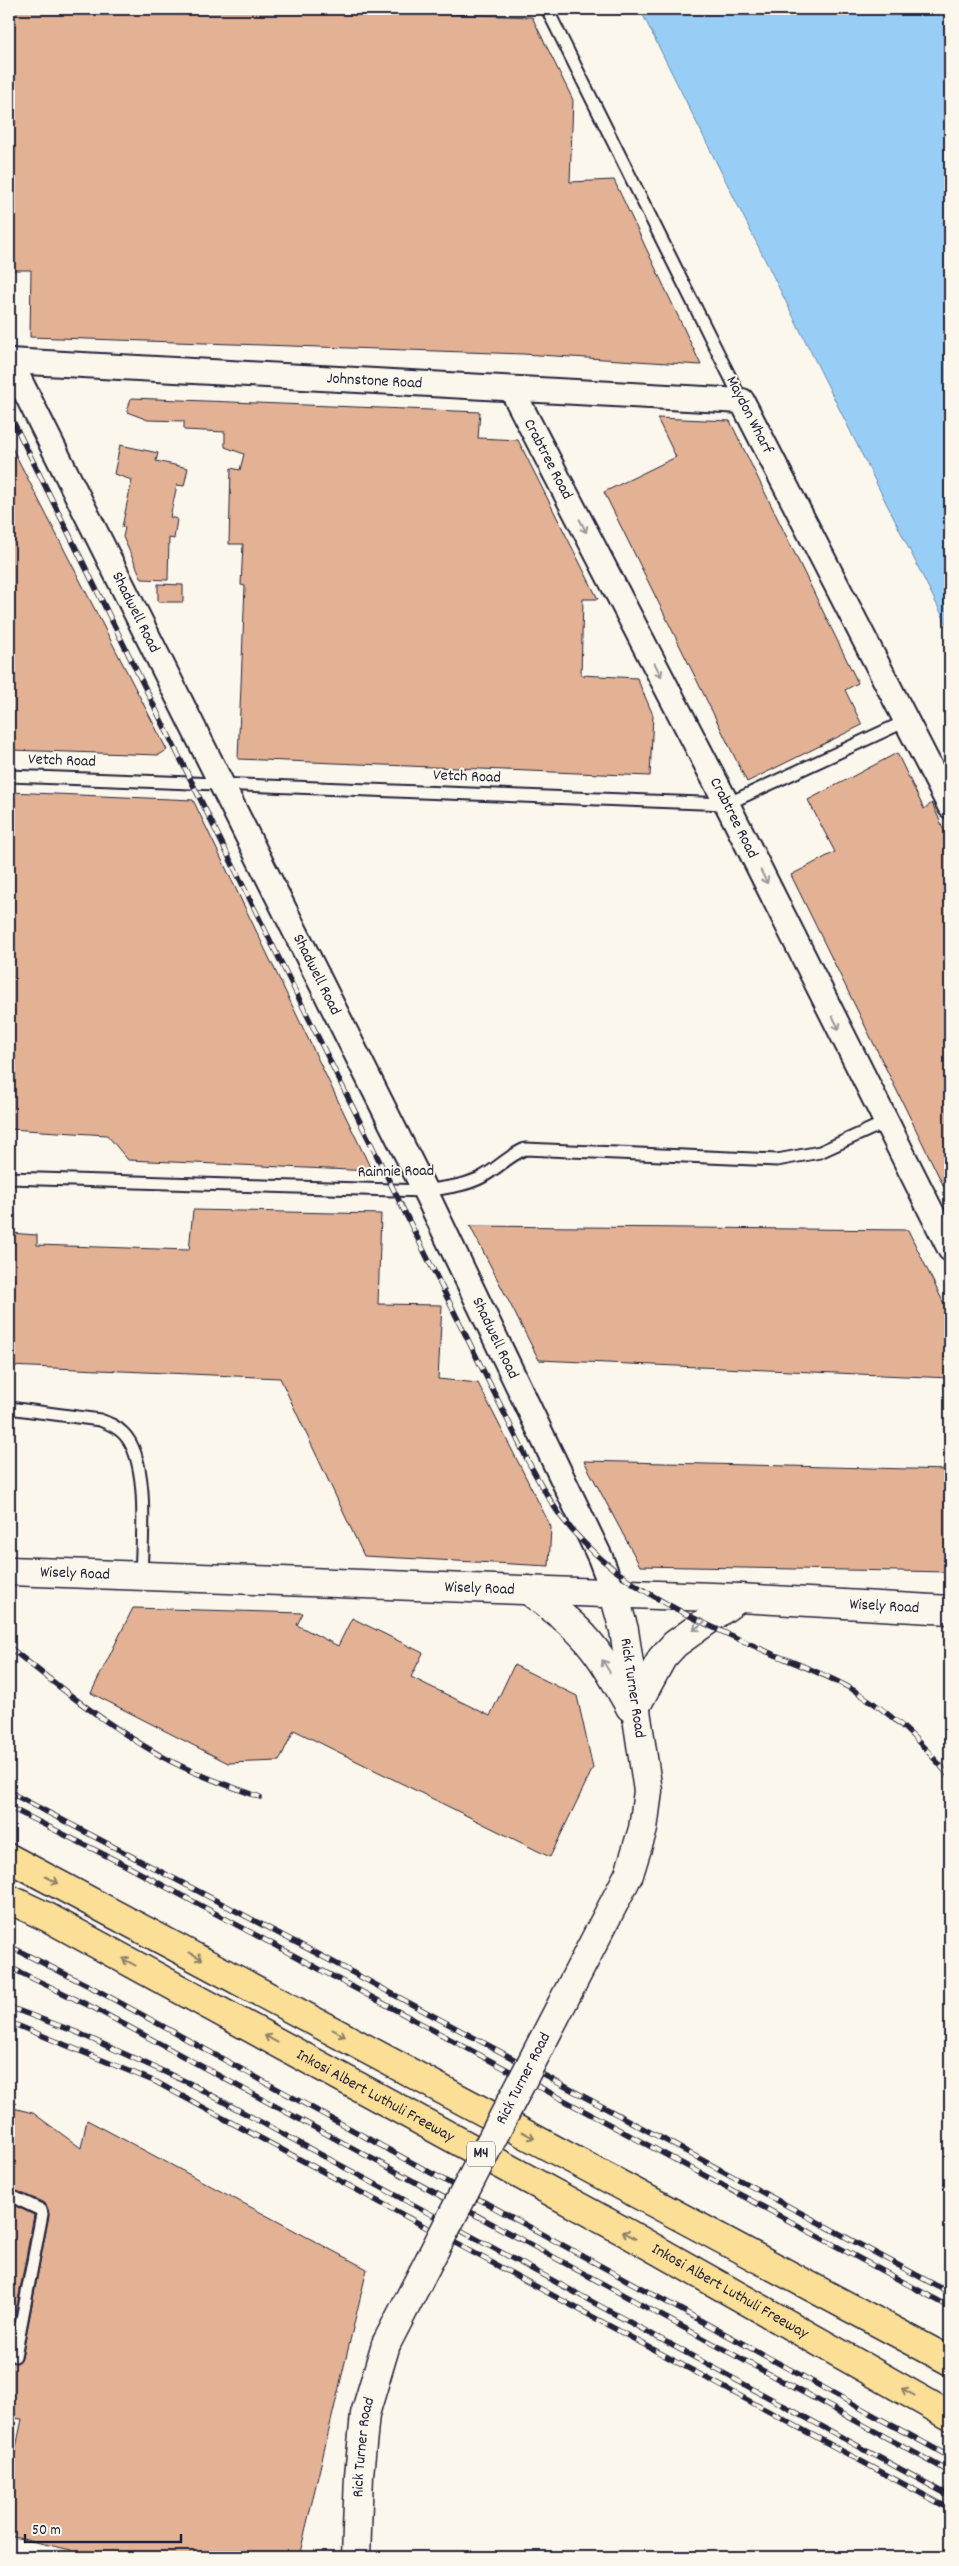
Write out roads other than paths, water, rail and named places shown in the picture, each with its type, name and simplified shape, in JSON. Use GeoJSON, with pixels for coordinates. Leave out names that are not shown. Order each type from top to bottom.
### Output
{"type":"FeatureCollection","features":[{"type":"Feature","properties":{"kind":"highway","name":"M4"},"geometry":{"type":"LineString","coordinates":[[9,1858],[950,2362]]}},
{"type":"Feature","properties":{"kind":"highway","name":"Inkosi Albert Luthuli Freeway"},"geometry":{"type":"LineString","coordinates":[[9,1899],[79,1934],[610,2224],[950,2416]]}},
{"type":"Feature","properties":{"kind":"street","name":"Johnstone Road"},"geometry":{"type":"LineString","coordinates":[[9,361],[512,390],[742,401]]}},
{"type":"Feature","properties":{"kind":"street","name":"Shadwell Road"},"geometry":{"type":"LineString","coordinates":[[9,361],[219,784],[425,1191],[600,1557],[614,1594]]}},
{"type":"Feature","properties":{"kind":"street","name":"Crabtree Road"},"geometry":{"type":"LineString","coordinates":[[512,390],[727,804],[950,1249]]}},
{"type":"Feature","properties":{"kind":"street","name":"Maydon Wharf"},"geometry":{"type":"LineString","coordinates":[[742,401],[950,806]]}},
{"type":"Feature","properties":{"kind":"street","name":"Wisely Road"},"geometry":{"type":"LineString","coordinates":[[9,1571],[738,1598],[950,1610]]}},
{"type":"Feature","properties":{"kind":"street"},"geometry":{"type":"LineString","coordinates":[[528,1590],[568,1621],[587,1640],[603,1660],[638,1715]]}},
{"type":"Feature","properties":{"kind":"street","name":"Rick Turner Road"},"geometry":{"type":"LineString","coordinates":[[356,2557],[359,2475],[366,2414],[386,2344],[629,1874],[644,1829],[648,1791],[624,1630],[614,1594]]}},
{"type":"Feature","properties":{"kind":"street"},"geometry":{"type":"LineString","coordinates":[[638,1715],[662,1658],[675,1644],[738,1598]]}},
{"type":"Feature","properties":{"kind":"lane","name":"Maydon Wharf"},"geometry":{"type":"LineString","coordinates":[[548,9],[742,401]]}},
{"type":"Feature","properties":{"kind":"lane","name":"Vetch Road"},"geometry":{"type":"LineString","coordinates":[[9,776],[727,804],[906,721]]}},
{"type":"Feature","properties":{"kind":"lane","name":"Rainnie Road"},"geometry":{"type":"LineString","coordinates":[[9,1178],[425,1191],[465,1183],[482,1177],[510,1155],[525,1150],[777,1160],[820,1152],[886,1122]]}},
{"type":"Feature","properties":{"kind":"lane"},"geometry":{"type":"LineString","coordinates":[[9,1408],[100,1420],[113,1425],[124,1434],[134,1451],[142,1490],[142,1576]]}},
{"type":"Feature","properties":{"kind":"lane"},"geometry":{"type":"LineString","coordinates":[[9,2195],[40,2210],[42,2214],[15,2356]]}},
{"type":"Feature","properties":{"kind":"water"},"geometry":{"type":"Polygon","coordinates":[[[640,9],[950,9],[950,631],[640,9]]]}},
{"type":"Feature","properties":{"kind":"railway"},"geometry":{"type":"LineString","coordinates":[[9,413],[528,1461],[558,1512],[584,1543],[606,1563],[631,1582],[657,1598],[712,1627],[834,1680],[869,1700],[906,1730],[950,1777]]}},
{"type":"Feature","properties":{"kind":"railway"},"geometry":{"type":"LineString","coordinates":[[9,1647],[83,1704],[161,1756],[185,1768],[260,1797]]}},
{"type":"Feature","properties":{"kind":"railway"},"geometry":{"type":"LineString","coordinates":[[9,1792],[318,1954],[950,2293]]}},
{"type":"Feature","properties":{"kind":"railway"},"geometry":{"type":"LineString","coordinates":[[9,1807],[125,1865],[950,2307]]}},
{"type":"Feature","properties":{"kind":"railway"},"geometry":{"type":"LineString","coordinates":[[9,1946],[93,1988],[950,2457]]}},
{"type":"Feature","properties":{"kind":"railway"},"geometry":{"type":"LineString","coordinates":[[9,1967],[94,2008],[950,2472]]}},
{"type":"Feature","properties":{"kind":"railway"},"geometry":{"type":"LineString","coordinates":[[9,2007],[76,2032],[189,2083],[950,2496]]}},
{"type":"Feature","properties":{"kind":"railway"},"geometry":{"type":"LineString","coordinates":[[9,2022],[156,2082],[950,2509]]}}]}
